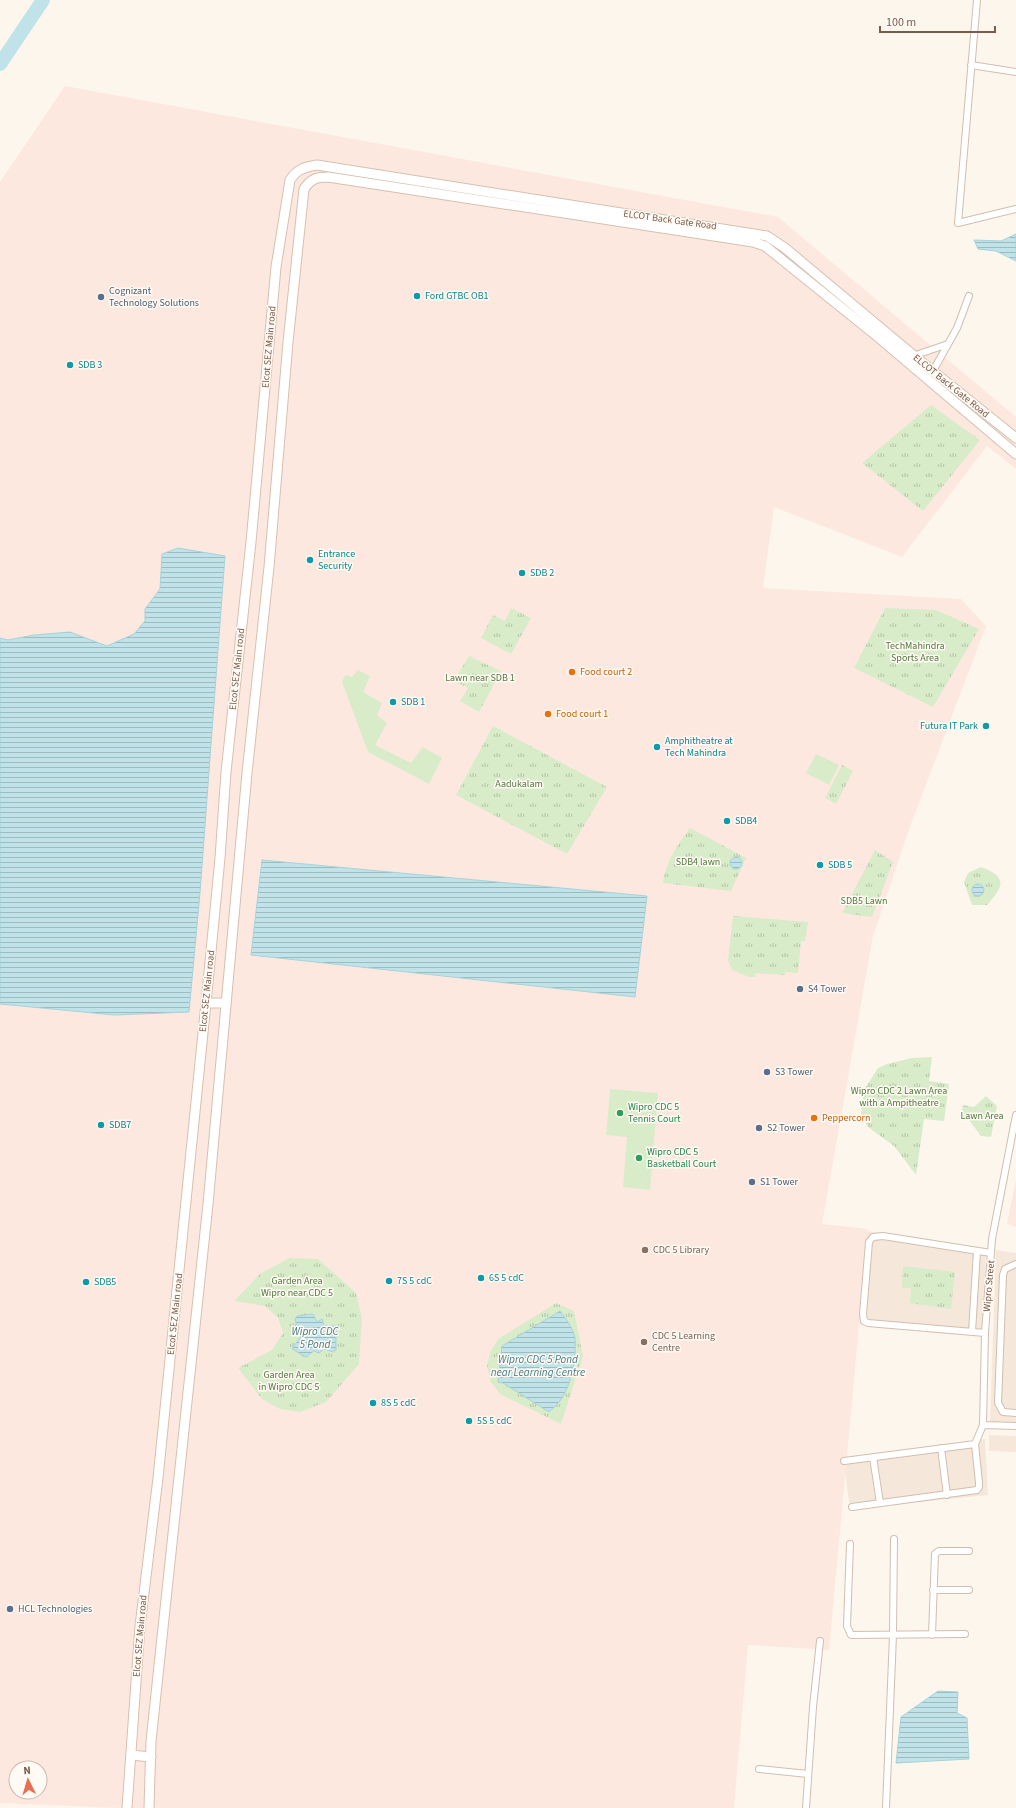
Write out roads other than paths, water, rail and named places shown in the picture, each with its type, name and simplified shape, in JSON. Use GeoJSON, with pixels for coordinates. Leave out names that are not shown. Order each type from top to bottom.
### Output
{"type":"FeatureCollection","features":[{"type":"Feature","properties":{"kind":"street"},"geometry":{"type":"LineString","coordinates":[[976,0],[958,223],[1016,209]]}},
{"type":"Feature","properties":{"kind":"street"},"geometry":{"type":"LineString","coordinates":[[971,65],[1016,72]]}},
{"type":"Feature","properties":{"kind":"street","name":"ELCOT Back Gate Road"},"geometry":{"type":"LineString","coordinates":[[286,209],[290,180],[294,174],[306,167],[317,165],[767,236],[786,248],[913,356],[1016,438]]}},
{"type":"Feature","properties":{"kind":"street","name":"ELCOT Back Gate Road"},"geometry":{"type":"LineString","coordinates":[[299,230],[304,188],[310,181],[318,177],[328,177],[753,242],[765,246],[843,309],[1016,454]]}},
{"type":"Feature","properties":{"kind":"street"},"geometry":{"type":"LineString","coordinates":[[286,209],[302,210]]}},
{"type":"Feature","properties":{"kind":"street","name":"Elcot SEZ Main road"},"geometry":{"type":"LineString","coordinates":[[127,1808],[140,1626],[158,1478],[206,1003],[220,858],[226,772],[251,542],[276,266],[286,209]]}},
{"type":"Feature","properties":{"kind":"street"},"geometry":{"type":"LineString","coordinates":[[729,239],[730,229]]}},
{"type":"Feature","properties":{"kind":"street","name":"Elcot SEZ Main road"},"geometry":{"type":"LineString","coordinates":[[149,1808],[151,1757],[198,1302],[247,773],[269,567],[299,230]]}},
{"type":"Feature","properties":{"kind":"street"},"geometry":{"type":"LineString","coordinates":[[933,371],[957,328],[969,296]]}},
{"type":"Feature","properties":{"kind":"street"},"geometry":{"type":"LineString","coordinates":[[913,356],[948,344]]}},
{"type":"Feature","properties":{"kind":"street"},"geometry":{"type":"LineString","coordinates":[[985,428],[993,420]]}},
{"type":"Feature","properties":{"kind":"street"},"geometry":{"type":"LineString","coordinates":[[206,1003],[226,1003]]}},
{"type":"Feature","properties":{"kind":"street","name":"Wipro Street"},"geometry":{"type":"LineString","coordinates":[[983,1425],[985,1333],[991,1253],[1016,1115]]}},
{"type":"Feature","properties":{"kind":"street"},"geometry":{"type":"LineString","coordinates":[[985,1333],[868,1323],[864,1321],[862,1314],[869,1242],[873,1237],[883,1236],[991,1253]]}},
{"type":"Feature","properties":{"kind":"street"},"geometry":{"type":"LineString","coordinates":[[972,1332],[977,1250]]}},
{"type":"Feature","properties":{"kind":"street"},"geometry":{"type":"LineString","coordinates":[[1016,1264],[1005,1269],[1003,1275],[998,1403],[1003,1412],[1016,1413]]}},
{"type":"Feature","properties":{"kind":"street"},"geometry":{"type":"LineString","coordinates":[[852,1507],[977,1490],[979,1488],[975,1444],[983,1425],[1016,1426]]}},
{"type":"Feature","properties":{"kind":"street"},"geometry":{"type":"LineString","coordinates":[[844,1461],[975,1444]]}},
{"type":"Feature","properties":{"kind":"street"},"geometry":{"type":"LineString","coordinates":[[941,1448],[947,1495]]}},
{"type":"Feature","properties":{"kind":"street"},"geometry":{"type":"LineString","coordinates":[[873,1457],[880,1503]]}},
{"type":"Feature","properties":{"kind":"street"},"geometry":{"type":"LineString","coordinates":[[886,1808],[893,1635],[894,1539]]}},
{"type":"Feature","properties":{"kind":"street"},"geometry":{"type":"LineString","coordinates":[[850,1544],[848,1630],[851,1635],[965,1634]]}},
{"type":"Feature","properties":{"kind":"street"},"geometry":{"type":"LineString","coordinates":[[932,1634],[934,1556],[939,1550],[969,1551]]}},
{"type":"Feature","properties":{"kind":"street"},"geometry":{"type":"LineString","coordinates":[[933,1590],[969,1590]]}},
{"type":"Feature","properties":{"kind":"street"},"geometry":{"type":"LineString","coordinates":[[806,1808],[820,1641]]}},
{"type":"Feature","properties":{"kind":"street"},"geometry":{"type":"LineString","coordinates":[[131,1755],[151,1757]]}},
{"type":"Feature","properties":{"kind":"street"},"geometry":{"type":"LineString","coordinates":[[759,1769],[808,1774]]}},
{"type":"Feature","properties":{"kind":"water"},"geometry":{"type":"Polygon","coordinates":[[[1016,234],[1016,261],[996,251],[978,249],[974,240],[1001,241],[1016,234]]]}},
{"type":"Feature","properties":{"kind":"water"},"geometry":{"type":"Polygon","coordinates":[[[178,548],[225,556],[200,893],[189,1012],[114,1015],[0,1004],[0,638],[8,640],[34,635],[70,632],[107,646],[134,634],[145,621],[145,609],[160,589],[162,554],[178,548]]]}},
{"type":"Feature","properties":{"kind":"water"},"geometry":{"type":"Polygon","coordinates":[[[738,857],[741,858],[741,868],[734,869],[731,868],[730,861],[731,858],[738,857]]]}},
{"type":"Feature","properties":{"kind":"water"},"geometry":{"type":"Polygon","coordinates":[[[262,860],[647,896],[635,997],[251,955],[262,860]]]}},
{"type":"Feature","properties":{"kind":"water"},"geometry":{"type":"Polygon","coordinates":[[[978,884],[982,886],[984,890],[982,894],[978,896],[974,894],[972,890],[974,886],[978,884]]]}},
{"type":"Feature","properties":{"kind":"water","name":"Wipro CDC 5 Pond near Learning Centre"},"geometry":{"type":"Polygon","coordinates":[[[560,1311],[573,1331],[575,1338],[575,1353],[570,1380],[564,1395],[549,1412],[503,1383],[498,1382],[502,1346],[560,1311]]]}},
{"type":"Feature","properties":{"kind":"water","name":"Wipro CDC 5 Pond"},"geometry":{"type":"Polygon","coordinates":[[[313,1314],[317,1322],[322,1319],[324,1326],[336,1326],[336,1350],[333,1352],[324,1349],[319,1353],[314,1351],[306,1357],[292,1349],[301,1336],[295,1320],[297,1316],[313,1314]]]}},
{"type":"Feature","properties":{"kind":"water"},"geometry":{"type":"Polygon","coordinates":[[[938,1691],[958,1692],[957,1713],[967,1718],[969,1759],[896,1763],[901,1717],[938,1691]]]}},
{"type":"Feature","properties":{"kind":"waterway"},"geometry":{"type":"LineString","coordinates":[[0,64],[43,0]]}},
{"type":"Feature","properties":{"kind":"place","name":"Ford GTBC OB1"},"geometry":{"type":"Point","coordinates":[417,296]}},
{"type":"Feature","properties":{"kind":"place","name":"Cognizant Technology Solutions"},"geometry":{"type":"Point","coordinates":[101,297]}},
{"type":"Feature","properties":{"kind":"place","name":"SDB 3"},"geometry":{"type":"Point","coordinates":[70,365]}},
{"type":"Feature","properties":{"kind":"place","name":"Entrance Security"},"geometry":{"type":"Point","coordinates":[310,560]}},
{"type":"Feature","properties":{"kind":"place","name":"SDB 2"},"geometry":{"type":"Point","coordinates":[522,573]}},
{"type":"Feature","properties":{"kind":"place","name":"Food court 2"},"geometry":{"type":"Point","coordinates":[572,672]}},
{"type":"Feature","properties":{"kind":"place","name":"SDB 1"},"geometry":{"type":"Point","coordinates":[393,702]}},
{"type":"Feature","properties":{"kind":"place","name":"Food court 1"},"geometry":{"type":"Point","coordinates":[548,714]}},
{"type":"Feature","properties":{"kind":"place","name":"Futura IT Park"},"geometry":{"type":"Point","coordinates":[986,726]}},
{"type":"Feature","properties":{"kind":"place","name":"Amphitheatre at Tech Mahindra"},"geometry":{"type":"Point","coordinates":[657,747]}},
{"type":"Feature","properties":{"kind":"place","name":"SDB4"},"geometry":{"type":"Point","coordinates":[727,821]}},
{"type":"Feature","properties":{"kind":"place","name":"SDB 5"},"geometry":{"type":"Point","coordinates":[820,865]}},
{"type":"Feature","properties":{"kind":"place","name":"S4 Tower"},"geometry":{"type":"Point","coordinates":[800,989]}},
{"type":"Feature","properties":{"kind":"place","name":"S3 Tower"},"geometry":{"type":"Point","coordinates":[767,1072]}},
{"type":"Feature","properties":{"kind":"place","name":"Wipro CDC 5 Tennis Court"},"geometry":{"type":"Point","coordinates":[620,1113]}},
{"type":"Feature","properties":{"kind":"place","name":"Peppercorn"},"geometry":{"type":"Point","coordinates":[814,1118]}},
{"type":"Feature","properties":{"kind":"place","name":"SDB7"},"geometry":{"type":"Point","coordinates":[101,1125]}},
{"type":"Feature","properties":{"kind":"place","name":"S2 Tower"},"geometry":{"type":"Point","coordinates":[759,1128]}},
{"type":"Feature","properties":{"kind":"place","name":"Wipro CDC 5 Basketball Court"},"geometry":{"type":"Point","coordinates":[639,1158]}},
{"type":"Feature","properties":{"kind":"place","name":"S1 Tower"},"geometry":{"type":"Point","coordinates":[752,1182]}},
{"type":"Feature","properties":{"kind":"place","name":"CDC 5 Library"},"geometry":{"type":"Point","coordinates":[645,1250]}},
{"type":"Feature","properties":{"kind":"place","name":"6S 5 cdC"},"geometry":{"type":"Point","coordinates":[481,1278]}},
{"type":"Feature","properties":{"kind":"place","name":"7S 5 cdC"},"geometry":{"type":"Point","coordinates":[389,1281]}},
{"type":"Feature","properties":{"kind":"place","name":"SDB5"},"geometry":{"type":"Point","coordinates":[86,1282]}},
{"type":"Feature","properties":{"kind":"place","name":"CDC 5 Learning Centre"},"geometry":{"type":"Point","coordinates":[644,1342]}},
{"type":"Feature","properties":{"kind":"place","name":"8S 5 cdC"},"geometry":{"type":"Point","coordinates":[373,1403]}},
{"type":"Feature","properties":{"kind":"place","name":"5S 5 cdC"},"geometry":{"type":"Point","coordinates":[469,1421]}},
{"type":"Feature","properties":{"kind":"place","name":"HCL Technologies"},"geometry":{"type":"Point","coordinates":[10,1609]}},
{"type":"Feature","properties":{"kind":"park label","name":"TechMahindra Sports Area"},"geometry":{"type":"Point","coordinates":[915,652]}},
{"type":"Feature","properties":{"kind":"park label","name":"Lawn near SDB 1"},"geometry":{"type":"Point","coordinates":[480,678]}},
{"type":"Feature","properties":{"kind":"park label","name":"Aadukalam"},"geometry":{"type":"Point","coordinates":[519,784]}},
{"type":"Feature","properties":{"kind":"park label","name":"SDB4 lawn"},"geometry":{"type":"Point","coordinates":[698,862]}},
{"type":"Feature","properties":{"kind":"park label","name":"SDB5 Lawn"},"geometry":{"type":"Point","coordinates":[864,901]}},
{"type":"Feature","properties":{"kind":"park label","name":"Wipro CDC 2 Lawn Area with a Ampitheatre"},"geometry":{"type":"Point","coordinates":[899,1096]}},
{"type":"Feature","properties":{"kind":"park label","name":"Lawn Area"},"geometry":{"type":"Point","coordinates":[982,1116]}},
{"type":"Feature","properties":{"kind":"park label","name":"Garden Area Wipro near CDC 5"},"geometry":{"type":"Point","coordinates":[297,1286]}},
{"type":"Feature","properties":{"kind":"park label","name":"Garden Area in Wipro CDC 5"},"geometry":{"type":"Point","coordinates":[289,1380]}}]}
